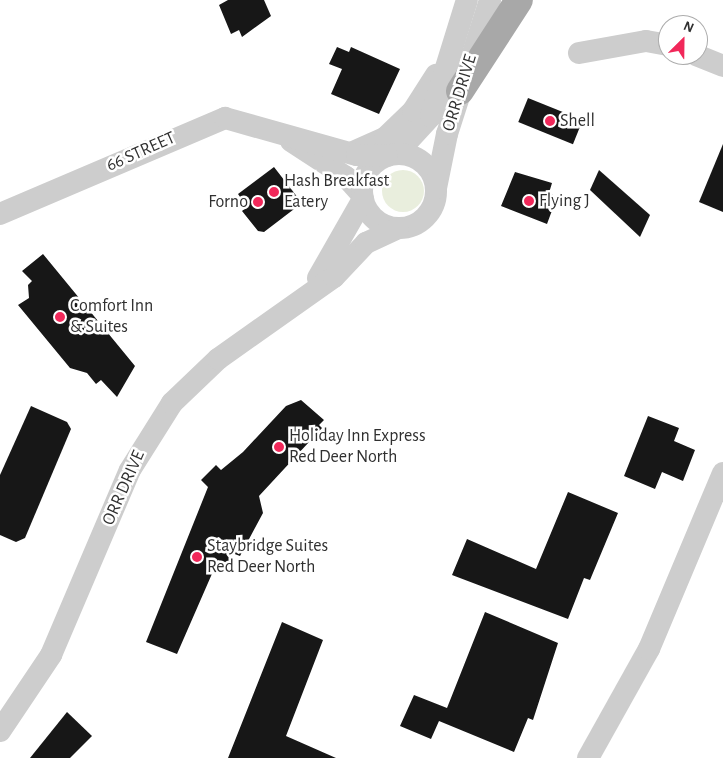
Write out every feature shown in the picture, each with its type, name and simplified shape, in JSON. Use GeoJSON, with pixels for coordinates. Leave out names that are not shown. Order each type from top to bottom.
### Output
{"type":"FeatureCollection","features":[{"type":"Feature","properties":{"kind":"main road"},"geometry":{"type":"LineString","coordinates":[[460,91],[519,0]]}},
{"type":"Feature","properties":{"kind":"street","name":"ORR DRIVE"},"geometry":{"type":"LineString","coordinates":[[392,155],[432,116],[467,0]]}},
{"type":"Feature","properties":{"kind":"street","name":"ORR DRIVE"},"geometry":{"type":"LineString","coordinates":[[436,188],[460,91],[490,0]]}},
{"type":"Feature","properties":{"kind":"street"},"geometry":{"type":"LineString","coordinates":[[349,153],[380,141],[411,113],[455,41]]}},
{"type":"Feature","properties":{"kind":"street"},"geometry":{"type":"LineString","coordinates":[[579,53],[646,41],[658,43]]}},
{"type":"Feature","properties":{"kind":"street"},"geometry":{"type":"LineString","coordinates":[[708,60],[723,66]]}},
{"type":"Feature","properties":{"kind":"street","name":"66 STREET"},"geometry":{"type":"LineString","coordinates":[[0,214],[213,120],[239,118],[284,136],[349,153],[392,155]]}},
{"type":"Feature","properties":{"kind":"street","name":"66 STREET"},"geometry":{"type":"LineString","coordinates":[[284,136],[346,177],[363,196]]}},
{"type":"Feature","properties":{"kind":"street"},"geometry":{"type":"LineString","coordinates":[[392,155],[408,155],[427,167],[436,188],[426,216],[398,228],[376,219],[363,196],[368,171],[392,155]]}},
{"type":"Feature","properties":{"kind":"street","name":"ORR DRIVE"},"geometry":{"type":"LineString","coordinates":[[308,293],[363,196]]}},
{"type":"Feature","properties":{"kind":"street","name":"ORR DRIVE"},"geometry":{"type":"LineString","coordinates":[[0,731],[51,655],[130,470],[161,417],[203,371],[308,293],[334,276],[366,243],[398,228]]}},
{"type":"Feature","properties":{"kind":"street"},"geometry":{"type":"LineString","coordinates":[[588,758],[649,649],[723,473]]}},
{"type":"Feature","properties":{"kind":"green space"},"geometry":{"type":"Polygon","coordinates":[[[407,170],[415,173],[421,179],[424,191],[421,203],[415,209],[399,212],[391,209],[385,203],[382,187],[385,179],[391,173],[407,170]]]}},
{"type":"Feature","properties":{"kind":"building"},"geometry":{"type":"Polygon","coordinates":[[[228,0],[264,0],[271,16],[242,37],[239,30],[231,34],[219,5],[228,0]]]}},
{"type":"Feature","properties":{"kind":"building"},"geometry":{"type":"Polygon","coordinates":[[[337,47],[349,52],[351,47],[400,69],[379,114],[331,94],[342,69],[329,64],[337,47]]]}},
{"type":"Feature","properties":{"kind":"building","name":"Shell"},"geometry":{"type":"Polygon","coordinates":[[[528,98],[583,120],[573,144],[518,122],[528,98]]]}},
{"type":"Feature","properties":{"kind":"building"},"geometry":{"type":"Polygon","coordinates":[[[723,144],[723,212],[699,202],[723,144]]]}},
{"type":"Feature","properties":{"kind":"building"},"geometry":{"type":"Polygon","coordinates":[[[274,167],[302,203],[264,232],[258,231],[242,211],[247,207],[238,194],[274,167]]]}},
{"type":"Feature","properties":{"kind":"building"},"geometry":{"type":"Polygon","coordinates":[[[599,170],[650,215],[640,237],[590,190],[599,170]]]}},
{"type":"Feature","properties":{"kind":"building","name":"Flying J"},"geometry":{"type":"Polygon","coordinates":[[[515,172],[552,183],[549,193],[557,197],[547,224],[501,206],[515,172]]]}},
{"type":"Feature","properties":{"kind":"building","name":"Comfort Inn & Suites"},"geometry":{"type":"Polygon","coordinates":[[[43,254],[135,366],[117,397],[101,380],[96,384],[87,373],[70,368],[18,305],[29,298],[28,285],[32,281],[22,271],[43,254]]]}},
{"type":"Feature","properties":{"kind":"building"},"geometry":{"type":"Polygon","coordinates":[[[301,400],[324,420],[319,425],[322,428],[259,496],[263,513],[240,556],[232,553],[228,564],[218,560],[177,654],[146,642],[208,487],[201,480],[216,465],[221,470],[243,452],[286,406],[301,400]]]}},
{"type":"Feature","properties":{"kind":"building"},"geometry":{"type":"Polygon","coordinates":[[[31,406],[67,422],[71,429],[25,538],[16,542],[0,535],[0,475],[31,406]]]}},
{"type":"Feature","properties":{"kind":"building"},"geometry":{"type":"Polygon","coordinates":[[[648,416],[679,428],[674,441],[695,450],[683,481],[662,472],[655,489],[624,476],[648,416]]]}},
{"type":"Feature","properties":{"kind":"building"},"geometry":{"type":"Polygon","coordinates":[[[568,492],[618,513],[590,580],[584,578],[568,619],[452,575],[467,539],[536,569],[568,492]]]}},
{"type":"Feature","properties":{"kind":"building"},"geometry":{"type":"Polygon","coordinates":[[[485,612],[558,643],[533,720],[528,718],[514,752],[439,721],[431,739],[400,726],[414,695],[447,708],[485,612]]]}},
{"type":"Feature","properties":{"kind":"building"},"geometry":{"type":"Polygon","coordinates":[[[282,622],[323,640],[286,736],[336,758],[228,758],[282,622]]]}},
{"type":"Feature","properties":{"kind":"building"},"geometry":{"type":"Polygon","coordinates":[[[67,712],[92,736],[70,758],[30,758],[67,712]]]}},
{"type":"Feature","properties":{"kind":"place","name":"Shell"},"geometry":{"type":"Point","coordinates":[550,121]}},
{"type":"Feature","properties":{"kind":"place","name":"Hash Breakfast Eatery"},"geometry":{"type":"Point","coordinates":[274,192]}},
{"type":"Feature","properties":{"kind":"place","name":"Flying J"},"geometry":{"type":"Point","coordinates":[529,201]}},
{"type":"Feature","properties":{"kind":"place","name":"Forno"},"geometry":{"type":"Point","coordinates":[258,202]}},
{"type":"Feature","properties":{"kind":"place","name":"Comfort Inn & Suites"},"geometry":{"type":"Point","coordinates":[60,317]}},
{"type":"Feature","properties":{"kind":"place","name":"Holiday Inn Express Red Deer North"},"geometry":{"type":"Point","coordinates":[279,447]}},
{"type":"Feature","properties":{"kind":"place","name":"Staybridge Suites Red Deer North"},"geometry":{"type":"Point","coordinates":[197,557]}}]}
